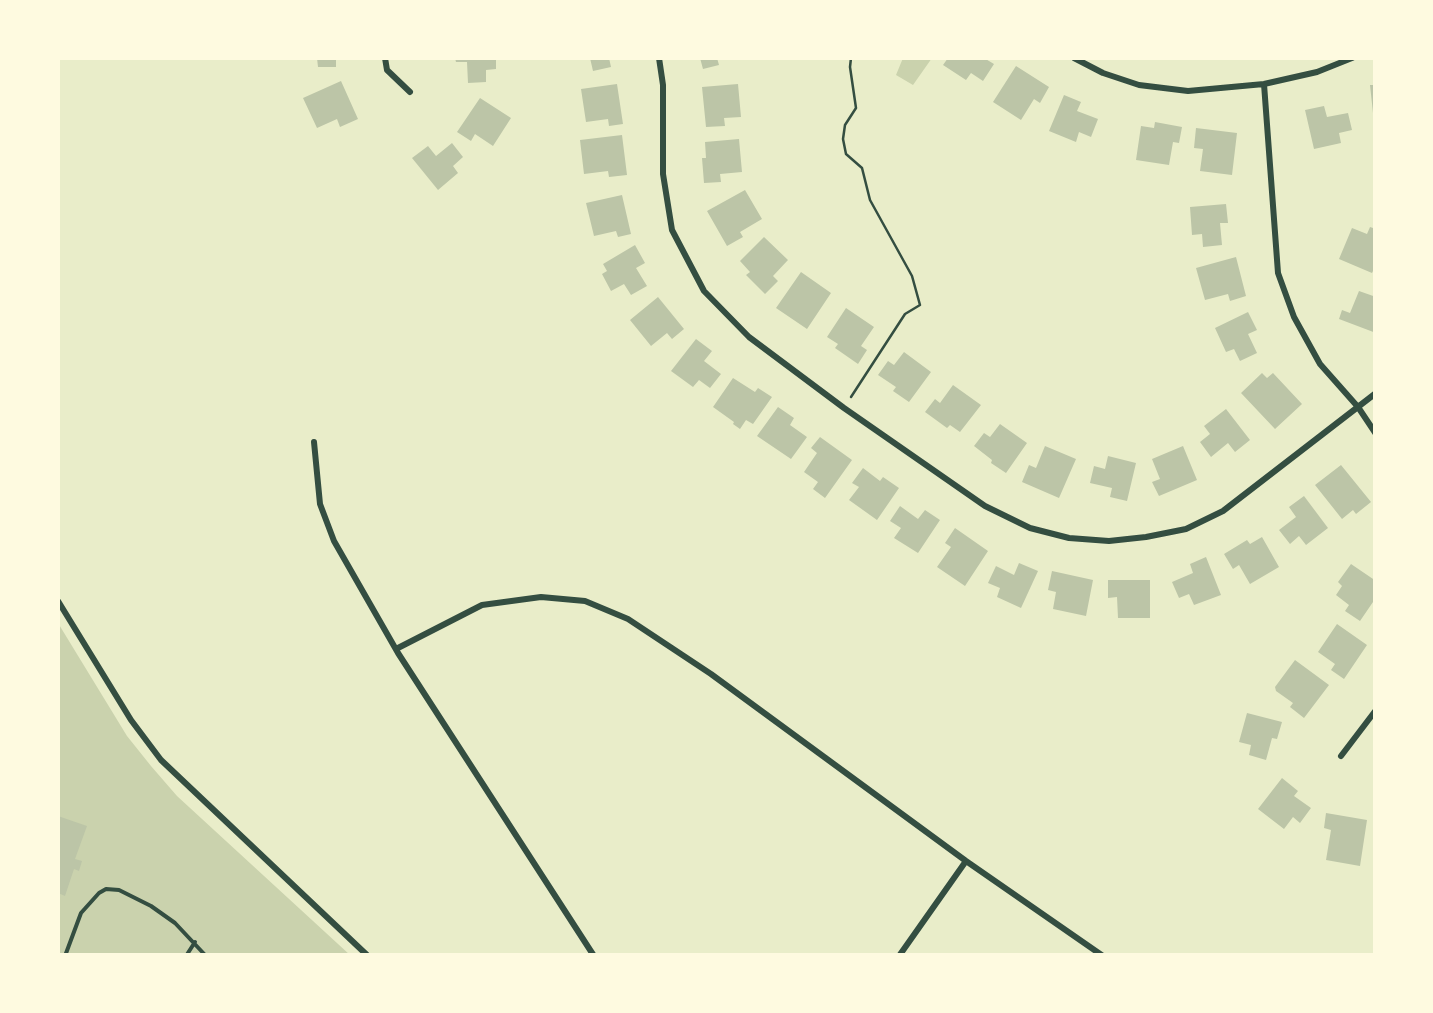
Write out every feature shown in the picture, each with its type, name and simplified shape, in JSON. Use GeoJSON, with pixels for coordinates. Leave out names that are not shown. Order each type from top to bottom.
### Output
{"type":"FeatureCollection","features":[{"type":"Feature","properties":{"kind":"street"},"geometry":{"type":"LineString","coordinates":[[385,58],[387,70],[410,92]]}},
{"type":"Feature","properties":{"kind":"street"},"geometry":{"type":"LineString","coordinates":[[659,58],[663,85],[663,174],[672,230],[704,291],[748,336],[844,408],[985,506],[1030,528],[1069,538],[1109,541],[1186,529],[1223,512],[1376,393]]}},
{"type":"Feature","properties":{"kind":"street"},"geometry":{"type":"LineString","coordinates":[[1074,58],[1139,85],[1188,91],[1264,84],[1317,72],[1352,58]]}},
{"type":"Feature","properties":{"kind":"street"},"geometry":{"type":"LineString","coordinates":[[1264,84],[1278,272],[1294,317],[1320,364],[1376,434]]}},
{"type":"Feature","properties":{"kind":"street"},"geometry":{"type":"LineString","coordinates":[[314,442],[320,504],[334,541],[396,649],[594,956]]}},
{"type":"Feature","properties":{"kind":"street"},"geometry":{"type":"LineString","coordinates":[[396,649],[482,606],[541,597],[584,601],[628,619],[1103,956]]}},
{"type":"Feature","properties":{"kind":"street"},"geometry":{"type":"LineString","coordinates":[[58,601],[131,720],[161,760],[368,956]]}},
{"type":"Feature","properties":{"kind":"street"},"geometry":{"type":"LineString","coordinates":[[1342,756],[1376,710]]}},
{"type":"Feature","properties":{"kind":"street"},"geometry":{"type":"LineString","coordinates":[[900,956],[966,861]]}},
{"type":"Feature","properties":{"kind":"lane"},"geometry":{"type":"LineString","coordinates":[[65,956],[81,913],[98,892],[106,889],[132,895],[152,906],[175,923],[206,956]]}},
{"type":"Feature","properties":{"kind":"lane"},"geometry":{"type":"LineString","coordinates":[[186,956],[195,942]]}},
{"type":"Feature","properties":{"kind":"path"},"geometry":{"type":"LineString","coordinates":[[844,408],[905,314],[920,305],[912,276],[870,200],[862,168],[846,154],[845,126],[856,108],[851,58]]}},
{"type":"Feature","properties":{"kind":"green space"},"geometry":{"type":"Polygon","coordinates":[[[903,58],[932,58],[913,85],[896,75],[903,58]]]}},
{"type":"Feature","properties":{"kind":"green space"},"geometry":{"type":"Polygon","coordinates":[[[58,623],[127,736],[177,796],[350,955],[58,955],[58,623]]]}},
{"type":"Feature","properties":{"kind":"building"},"geometry":{"type":"Polygon","coordinates":[[[317,58],[336,58],[336,67],[318,67],[317,58]]]}},
{"type":"Feature","properties":{"kind":"building"},"geometry":{"type":"Polygon","coordinates":[[[455,58],[496,58],[496,69],[486,70],[486,82],[468,83],[467,62],[456,62],[455,58]]]}},
{"type":"Feature","properties":{"kind":"building"},"geometry":{"type":"Polygon","coordinates":[[[590,58],[609,58],[611,67],[593,71],[590,58]]]}},
{"type":"Feature","properties":{"kind":"building"},"geometry":{"type":"Polygon","coordinates":[[[700,58],[717,58],[719,65],[703,69],[700,58]]]}},
{"type":"Feature","properties":{"kind":"building"},"geometry":{"type":"Polygon","coordinates":[[[948,58],[984,58],[994,64],[983,81],[971,73],[966,80],[943,65],[948,58]]]}},
{"type":"Feature","properties":{"kind":"building"},"geometry":{"type":"Polygon","coordinates":[[[1016,66],[1049,87],[1040,103],[1034,99],[1021,120],[993,102],[1016,66]]]}},
{"type":"Feature","properties":{"kind":"building"},"geometry":{"type":"Polygon","coordinates":[[[341,81],[358,119],[340,127],[337,119],[317,128],[303,98],[341,81]]]}},
{"type":"Feature","properties":{"kind":"building"},"geometry":{"type":"Polygon","coordinates":[[[617,84],[623,124],[609,126],[608,119],[586,122],[581,89],[617,84]]]}},
{"type":"Feature","properties":{"kind":"building"},"geometry":{"type":"Polygon","coordinates":[[[738,84],[741,117],[724,118],[725,126],[706,127],[702,87],[738,84]]]}},
{"type":"Feature","properties":{"kind":"building"},"geometry":{"type":"Polygon","coordinates":[[[1370,85],[1376,85],[1376,113],[1373,113],[1370,85]]]}},
{"type":"Feature","properties":{"kind":"building"},"geometry":{"type":"Polygon","coordinates":[[[1064,95],[1081,102],[1077,111],[1098,119],[1091,137],[1079,132],[1076,142],[1049,131],[1064,95]]]}},
{"type":"Feature","properties":{"kind":"building"},"geometry":{"type":"Polygon","coordinates":[[[480,98],[511,118],[493,146],[475,134],[471,141],[457,132],[480,98]]]}},
{"type":"Feature","properties":{"kind":"building"},"geometry":{"type":"Polygon","coordinates":[[[1324,106],[1327,117],[1348,113],[1352,130],[1339,133],[1341,143],[1314,149],[1305,110],[1324,106]]]}},
{"type":"Feature","properties":{"kind":"building"},"geometry":{"type":"Polygon","coordinates":[[[1155,122],[1182,127],[1179,143],[1173,142],[1169,165],[1136,160],[1141,126],[1154,128],[1155,122]]]}},
{"type":"Feature","properties":{"kind":"building"},"geometry":{"type":"Polygon","coordinates":[[[1196,128],[1237,133],[1232,175],[1200,171],[1203,149],[1194,148],[1196,128]]]}},
{"type":"Feature","properties":{"kind":"building"},"geometry":{"type":"Polygon","coordinates":[[[622,135],[627,175],[609,177],[608,171],[584,174],[580,140],[622,135]]]}},
{"type":"Feature","properties":{"kind":"building"},"geometry":{"type":"Polygon","coordinates":[[[739,139],[742,172],[720,174],[721,182],[704,183],[705,142],[739,139]]]}},
{"type":"Feature","properties":{"kind":"building"},"geometry":{"type":"Polygon","coordinates":[[[452,143],[463,157],[453,166],[458,173],[438,190],[412,158],[428,146],[436,156],[452,143]]]}},
{"type":"Feature","properties":{"kind":"building"},"geometry":{"type":"Polygon","coordinates":[[[745,190],[762,219],[740,232],[743,237],[727,246],[707,211],[745,190]]]}},
{"type":"Feature","properties":{"kind":"building"},"geometry":{"type":"Polygon","coordinates":[[[622,195],[631,234],[618,237],[616,231],[594,236],[586,203],[622,195]]]}},
{"type":"Feature","properties":{"kind":"building"},"geometry":{"type":"Polygon","coordinates":[[[1226,204],[1228,223],[1220,223],[1222,245],[1203,247],[1202,234],[1192,235],[1190,207],[1226,204]]]}},
{"type":"Feature","properties":{"kind":"building"},"geometry":{"type":"Polygon","coordinates":[[[1370,227],[1376,229],[1376,265],[1372,273],[1339,259],[1352,228],[1367,234],[1370,227]]]}},
{"type":"Feature","properties":{"kind":"building"},"geometry":{"type":"Polygon","coordinates":[[[764,237],[788,260],[773,276],[778,281],[765,294],[746,275],[750,272],[740,261],[764,237]]]}},
{"type":"Feature","properties":{"kind":"building"},"geometry":{"type":"Polygon","coordinates":[[[635,245],[645,263],[636,268],[647,286],[631,295],[624,284],[611,291],[602,274],[607,271],[603,264],[635,245]]]}},
{"type":"Feature","properties":{"kind":"building"},"geometry":{"type":"Polygon","coordinates":[[[1236,257],[1246,296],[1230,301],[1228,294],[1205,300],[1196,268],[1236,257]]]}},
{"type":"Feature","properties":{"kind":"building"},"geometry":{"type":"Polygon","coordinates":[[[801,272],[831,293],[807,329],[776,308],[801,272]]]}},
{"type":"Feature","properties":{"kind":"building"},"geometry":{"type":"Polygon","coordinates":[[[1359,291],[1376,297],[1376,333],[1339,319],[1342,310],[1350,313],[1359,291]]]}},
{"type":"Feature","properties":{"kind":"building"},"geometry":{"type":"Polygon","coordinates":[[[658,297],[684,329],[672,339],[667,333],[651,346],[630,320],[658,297]]]}},
{"type":"Feature","properties":{"kind":"building"},"geometry":{"type":"Polygon","coordinates":[[[846,308],[874,327],[861,346],[867,350],[858,364],[835,348],[838,344],[827,337],[846,308]]]}},
{"type":"Feature","properties":{"kind":"building"},"geometry":{"type":"Polygon","coordinates":[[[1248,312],[1257,330],[1248,334],[1257,353],[1240,361],[1234,349],[1226,352],[1215,328],[1248,312]]]}},
{"type":"Feature","properties":{"kind":"building"},"geometry":{"type":"Polygon","coordinates":[[[696,339],[712,351],[704,361],[721,374],[710,388],[699,380],[693,387],[671,371],[696,339]]]}},
{"type":"Feature","properties":{"kind":"building"},"geometry":{"type":"Polygon","coordinates":[[[904,352],[931,372],[909,402],[878,375],[888,361],[894,365],[904,352]]]}},
{"type":"Feature","properties":{"kind":"building"},"geometry":{"type":"Polygon","coordinates":[[[1262,373],[1267,378],[1273,373],[1302,404],[1275,429],[1241,393],[1262,373]]]}},
{"type":"Feature","properties":{"kind":"building"},"geometry":{"type":"Polygon","coordinates":[[[733,378],[772,397],[753,424],[746,420],[740,429],[713,407],[733,378]]]}},
{"type":"Feature","properties":{"kind":"building"},"geometry":{"type":"Polygon","coordinates":[[[953,385],[981,405],[960,432],[925,412],[935,399],[940,403],[953,385]]]}},
{"type":"Feature","properties":{"kind":"building"},"geometry":{"type":"Polygon","coordinates":[[[778,407],[794,418],[790,425],[807,437],[791,459],[757,436],[778,407]]]}},
{"type":"Feature","properties":{"kind":"building"},"geometry":{"type":"Polygon","coordinates":[[[1226,409],[1250,440],[1235,452],[1228,443],[1211,457],[1200,442],[1210,434],[1204,426],[1226,409]]]}},
{"type":"Feature","properties":{"kind":"building"},"geometry":{"type":"Polygon","coordinates":[[[1000,424],[1027,443],[1006,473],[974,446],[984,433],[990,437],[1000,424]]]}},
{"type":"Feature","properties":{"kind":"building"},"geometry":{"type":"Polygon","coordinates":[[[820,437],[852,460],[825,498],[813,489],[818,482],[804,472],[817,453],[811,448],[820,437]]]}},
{"type":"Feature","properties":{"kind":"building"},"geometry":{"type":"Polygon","coordinates":[[[1045,446],[1076,459],[1059,498],[1022,482],[1029,465],[1036,468],[1045,446]]]}},
{"type":"Feature","properties":{"kind":"building"},"geometry":{"type":"Polygon","coordinates":[[[1183,446],[1197,480],[1159,496],[1152,482],[1160,479],[1152,459],[1183,446]]]}},
{"type":"Feature","properties":{"kind":"building"},"geometry":{"type":"Polygon","coordinates":[[[1108,456],[1136,463],[1127,501],[1110,497],[1112,488],[1090,483],[1094,466],[1105,469],[1108,456]]]}},
{"type":"Feature","properties":{"kind":"building"},"geometry":{"type":"Polygon","coordinates":[[[1341,465],[1371,502],[1342,519],[1315,485],[1341,465]]]}},
{"type":"Feature","properties":{"kind":"building"},"geometry":{"type":"Polygon","coordinates":[[[863,468],[880,481],[883,477],[899,488],[877,520],[849,500],[859,487],[852,483],[863,468]]]}},
{"type":"Feature","properties":{"kind":"building"},"geometry":{"type":"Polygon","coordinates":[[[1304,496],[1328,528],[1306,545],[1299,536],[1290,544],[1279,530],[1296,517],[1289,507],[1304,496]]]}},
{"type":"Feature","properties":{"kind":"building"},"geometry":{"type":"Polygon","coordinates":[[[900,506],[918,519],[925,510],[940,520],[918,553],[894,538],[901,528],[890,521],[900,506]]]}},
{"type":"Feature","properties":{"kind":"building"},"geometry":{"type":"Polygon","coordinates":[[[955,528],[988,551],[965,586],[937,567],[951,547],[945,543],[955,528]]]}},
{"type":"Feature","properties":{"kind":"building"},"geometry":{"type":"Polygon","coordinates":[[[1262,537],[1279,567],[1250,584],[1239,565],[1233,569],[1224,554],[1247,540],[1250,544],[1262,537]]]}},
{"type":"Feature","properties":{"kind":"building"},"geometry":{"type":"Polygon","coordinates":[[[1206,557],[1221,595],[1194,605],[1189,594],[1179,598],[1172,582],[1193,573],[1190,564],[1206,557]]]}},
{"type":"Feature","properties":{"kind":"building"},"geometry":{"type":"Polygon","coordinates":[[[1019,563],[1038,571],[1021,608],[997,597],[1000,588],[988,583],[996,566],[1014,575],[1019,563]]]}},
{"type":"Feature","properties":{"kind":"building"},"geometry":{"type":"Polygon","coordinates":[[[1351,564],[1376,581],[1376,604],[1373,602],[1360,621],[1345,611],[1349,605],[1336,595],[1342,586],[1338,582],[1351,564]]]}},
{"type":"Feature","properties":{"kind":"building"},"geometry":{"type":"Polygon","coordinates":[[[1052,571],[1093,580],[1086,616],[1053,609],[1056,592],[1048,590],[1052,571]]]}},
{"type":"Feature","properties":{"kind":"building"},"geometry":{"type":"Polygon","coordinates":[[[1108,580],[1150,580],[1150,618],[1118,618],[1117,597],[1108,598],[1108,580]]]}},
{"type":"Feature","properties":{"kind":"building"},"geometry":{"type":"Polygon","coordinates":[[[1337,624],[1367,645],[1344,679],[1331,670],[1335,664],[1318,652],[1337,624]]]}},
{"type":"Feature","properties":{"kind":"building"},"geometry":{"type":"Polygon","coordinates":[[[1295,660],[1329,685],[1304,718],[1275,687],[1295,660]]]}},
{"type":"Feature","properties":{"kind":"building"},"geometry":{"type":"Polygon","coordinates":[[[1247,713],[1282,722],[1277,739],[1272,738],[1266,760],[1249,755],[1251,745],[1239,742],[1247,713]]]}},
{"type":"Feature","properties":{"kind":"building"},"geometry":{"type":"Polygon","coordinates":[[[1282,778],[1298,791],[1294,796],[1311,808],[1300,823],[1293,817],[1284,829],[1258,809],[1282,778]]]}},
{"type":"Feature","properties":{"kind":"building"},"geometry":{"type":"Polygon","coordinates":[[[1326,813],[1367,820],[1360,866],[1326,860],[1331,830],[1324,828],[1326,813]]]}},
{"type":"Feature","properties":{"kind":"building"},"geometry":{"type":"Polygon","coordinates":[[[58,816],[87,826],[75,859],[82,861],[79,871],[74,869],[65,896],[58,893],[58,816]]]}}]}
